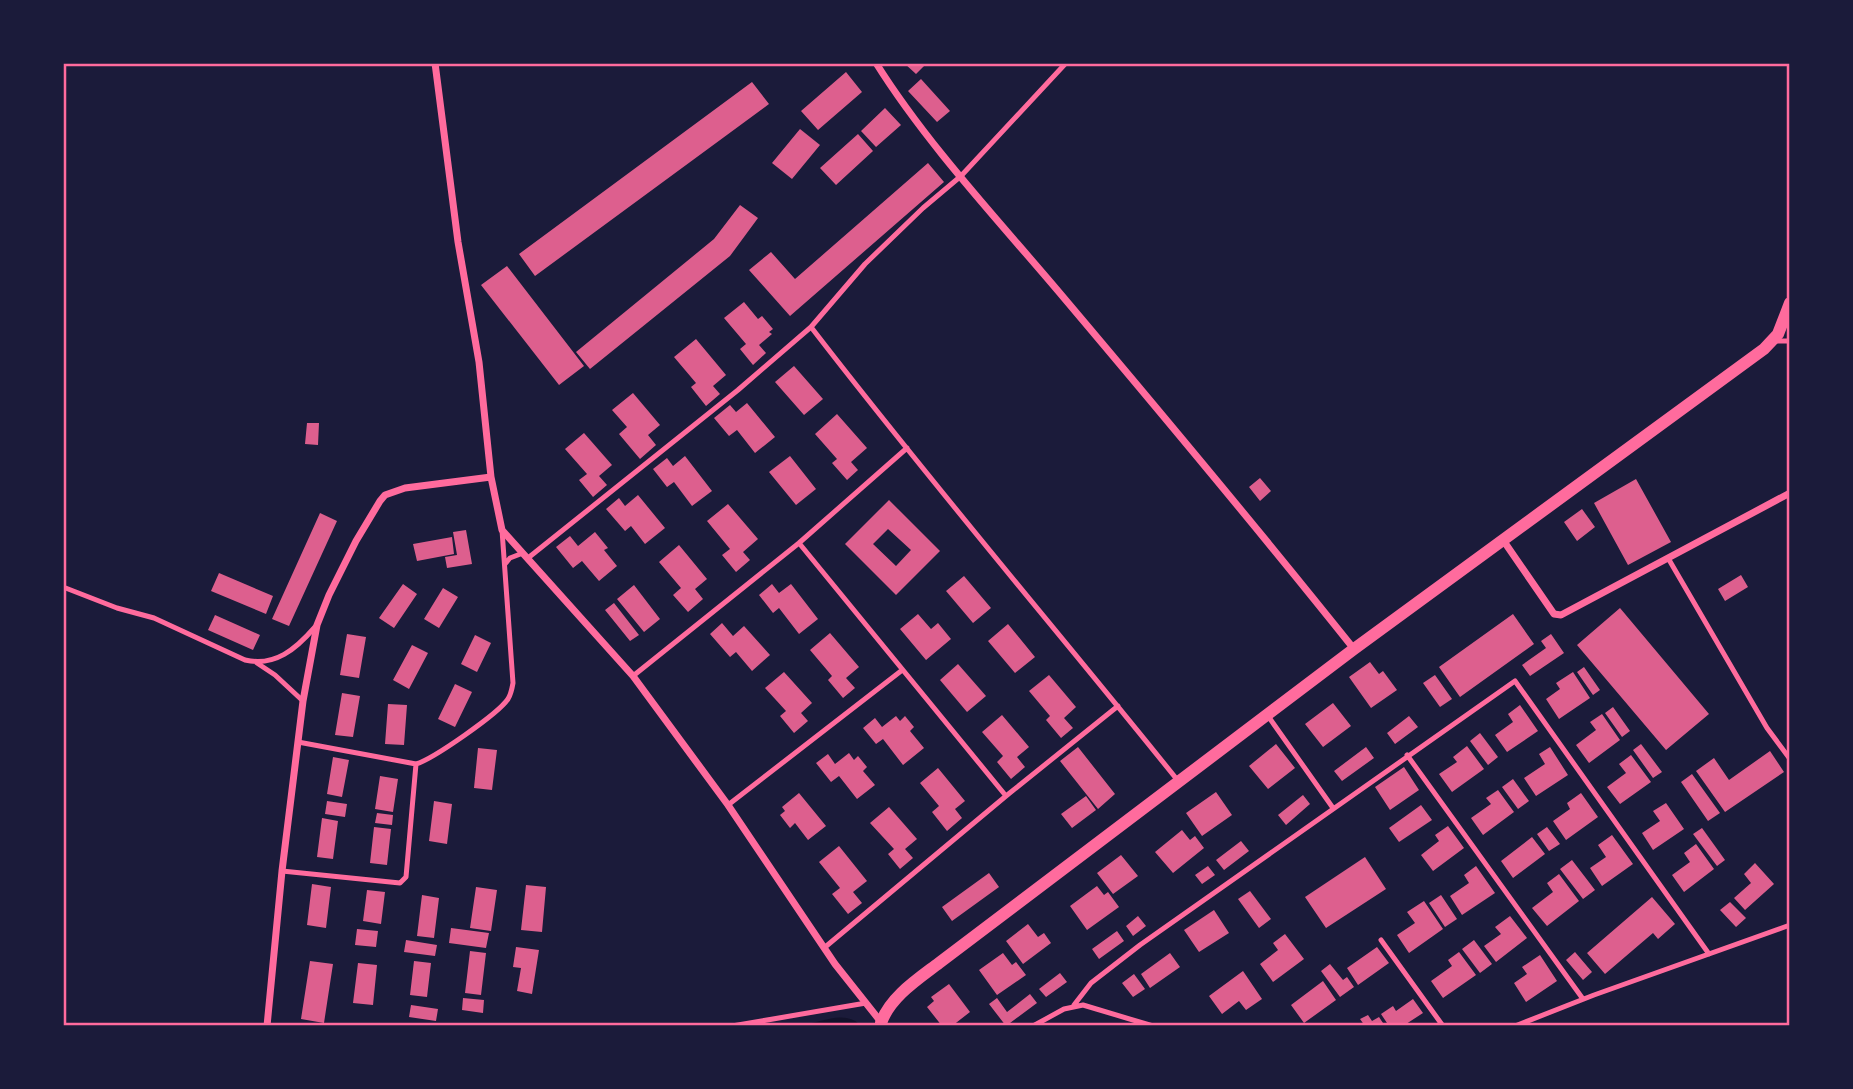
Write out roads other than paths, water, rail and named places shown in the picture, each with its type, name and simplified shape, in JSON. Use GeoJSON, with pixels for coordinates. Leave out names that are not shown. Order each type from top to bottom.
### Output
{"type":"FeatureCollection","features":[{"type":"Feature","properties":{"kind":"street"},"geometry":{"type":"LineString","coordinates":[[435,63],[458,243],[479,362],[491,477],[502,530],[633,676],[728,806],[824,948],[881,1024]]}},
{"type":"Feature","properties":{"kind":"street"},"geometry":{"type":"LineString","coordinates":[[876,63],[889,84],[961,176],[1261,532],[1354,649]]}},
{"type":"Feature","properties":{"kind":"street"},"geometry":{"type":"LineString","coordinates":[[881,1024],[885,1012],[912,984],[1354,649],[1773,341],[1790,303]]}},
{"type":"Feature","properties":{"kind":"street"},"geometry":{"type":"LineString","coordinates":[[267,1026],[282,871],[303,701],[317,625],[329,595],[356,541],[385,495],[405,488],[491,477]]}},
{"type":"Feature","properties":{"kind":"street"},"geometry":{"type":"LineString","coordinates":[[1503,540],[1554,614],[1558,615],[1790,493]]}},
{"type":"Feature","properties":{"kind":"lane"},"geometry":{"type":"LineString","coordinates":[[504,565],[510,558],[525,556],[738,390],[811,327],[865,264],[961,176],[1066,63]]}},
{"type":"Feature","properties":{"kind":"lane"},"geometry":{"type":"LineString","coordinates":[[811,327],[1178,782]]}},
{"type":"Feature","properties":{"kind":"lane"},"geometry":{"type":"LineString","coordinates":[[1773,341],[1790,341]]}},
{"type":"Feature","properties":{"kind":"lane"},"geometry":{"type":"LineString","coordinates":[[633,676],[799,543],[907,448]]}},
{"type":"Feature","properties":{"kind":"lane"},"geometry":{"type":"LineString","coordinates":[[298,742],[416,764],[478,725],[510,697],[513,683],[502,530]]}},
{"type":"Feature","properties":{"kind":"lane"},"geometry":{"type":"LineString","coordinates":[[799,543],[901,671],[1006,796]]}},
{"type":"Feature","properties":{"kind":"lane"},"geometry":{"type":"LineString","coordinates":[[1668,558],[1767,727],[1790,759]]}},
{"type":"Feature","properties":{"kind":"lane"},"geometry":{"type":"LineString","coordinates":[[63,587],[117,608],[154,618],[245,660],[255,662],[282,656],[303,641],[317,625]]}},
{"type":"Feature","properties":{"kind":"lane"},"geometry":{"type":"LineString","coordinates":[[255,662],[285,683],[303,701]]}},
{"type":"Feature","properties":{"kind":"lane"},"geometry":{"type":"LineString","coordinates":[[728,806],[901,671]]}},
{"type":"Feature","properties":{"kind":"lane"},"geometry":{"type":"LineString","coordinates":[[1033,1026],[1074,1005],[1091,982],[1407,755],[1515,681],[1709,954]]}},
{"type":"Feature","properties":{"kind":"lane"},"geometry":{"type":"LineString","coordinates":[[824,948],[1118,706]]}},
{"type":"Feature","properties":{"kind":"lane"},"geometry":{"type":"LineString","coordinates":[[1267,716],[1333,808]]}},
{"type":"Feature","properties":{"kind":"lane"},"geometry":{"type":"LineString","coordinates":[[1407,755],[1583,999]]}},
{"type":"Feature","properties":{"kind":"lane"},"geometry":{"type":"LineString","coordinates":[[282,871],[393,884],[404,881],[416,764]]}},
{"type":"Feature","properties":{"kind":"lane"},"geometry":{"type":"LineString","coordinates":[[1515,1026],[1790,925]]}},
{"type":"Feature","properties":{"kind":"lane"},"geometry":{"type":"LineString","coordinates":[[1381,940],[1443,1026]]}},
{"type":"Feature","properties":{"kind":"lane"},"geometry":{"type":"LineString","coordinates":[[732,1026],[866,1003]]}},
{"type":"Feature","properties":{"kind":"lane"},"geometry":{"type":"LineString","coordinates":[[1074,1005],[1091,1006],[1153,1026]]}},
{"type":"Feature","properties":{"kind":"waterway"},"geometry":{"type":"LineString","coordinates":[[812,1026],[842,1020],[857,1026]]}}]}
